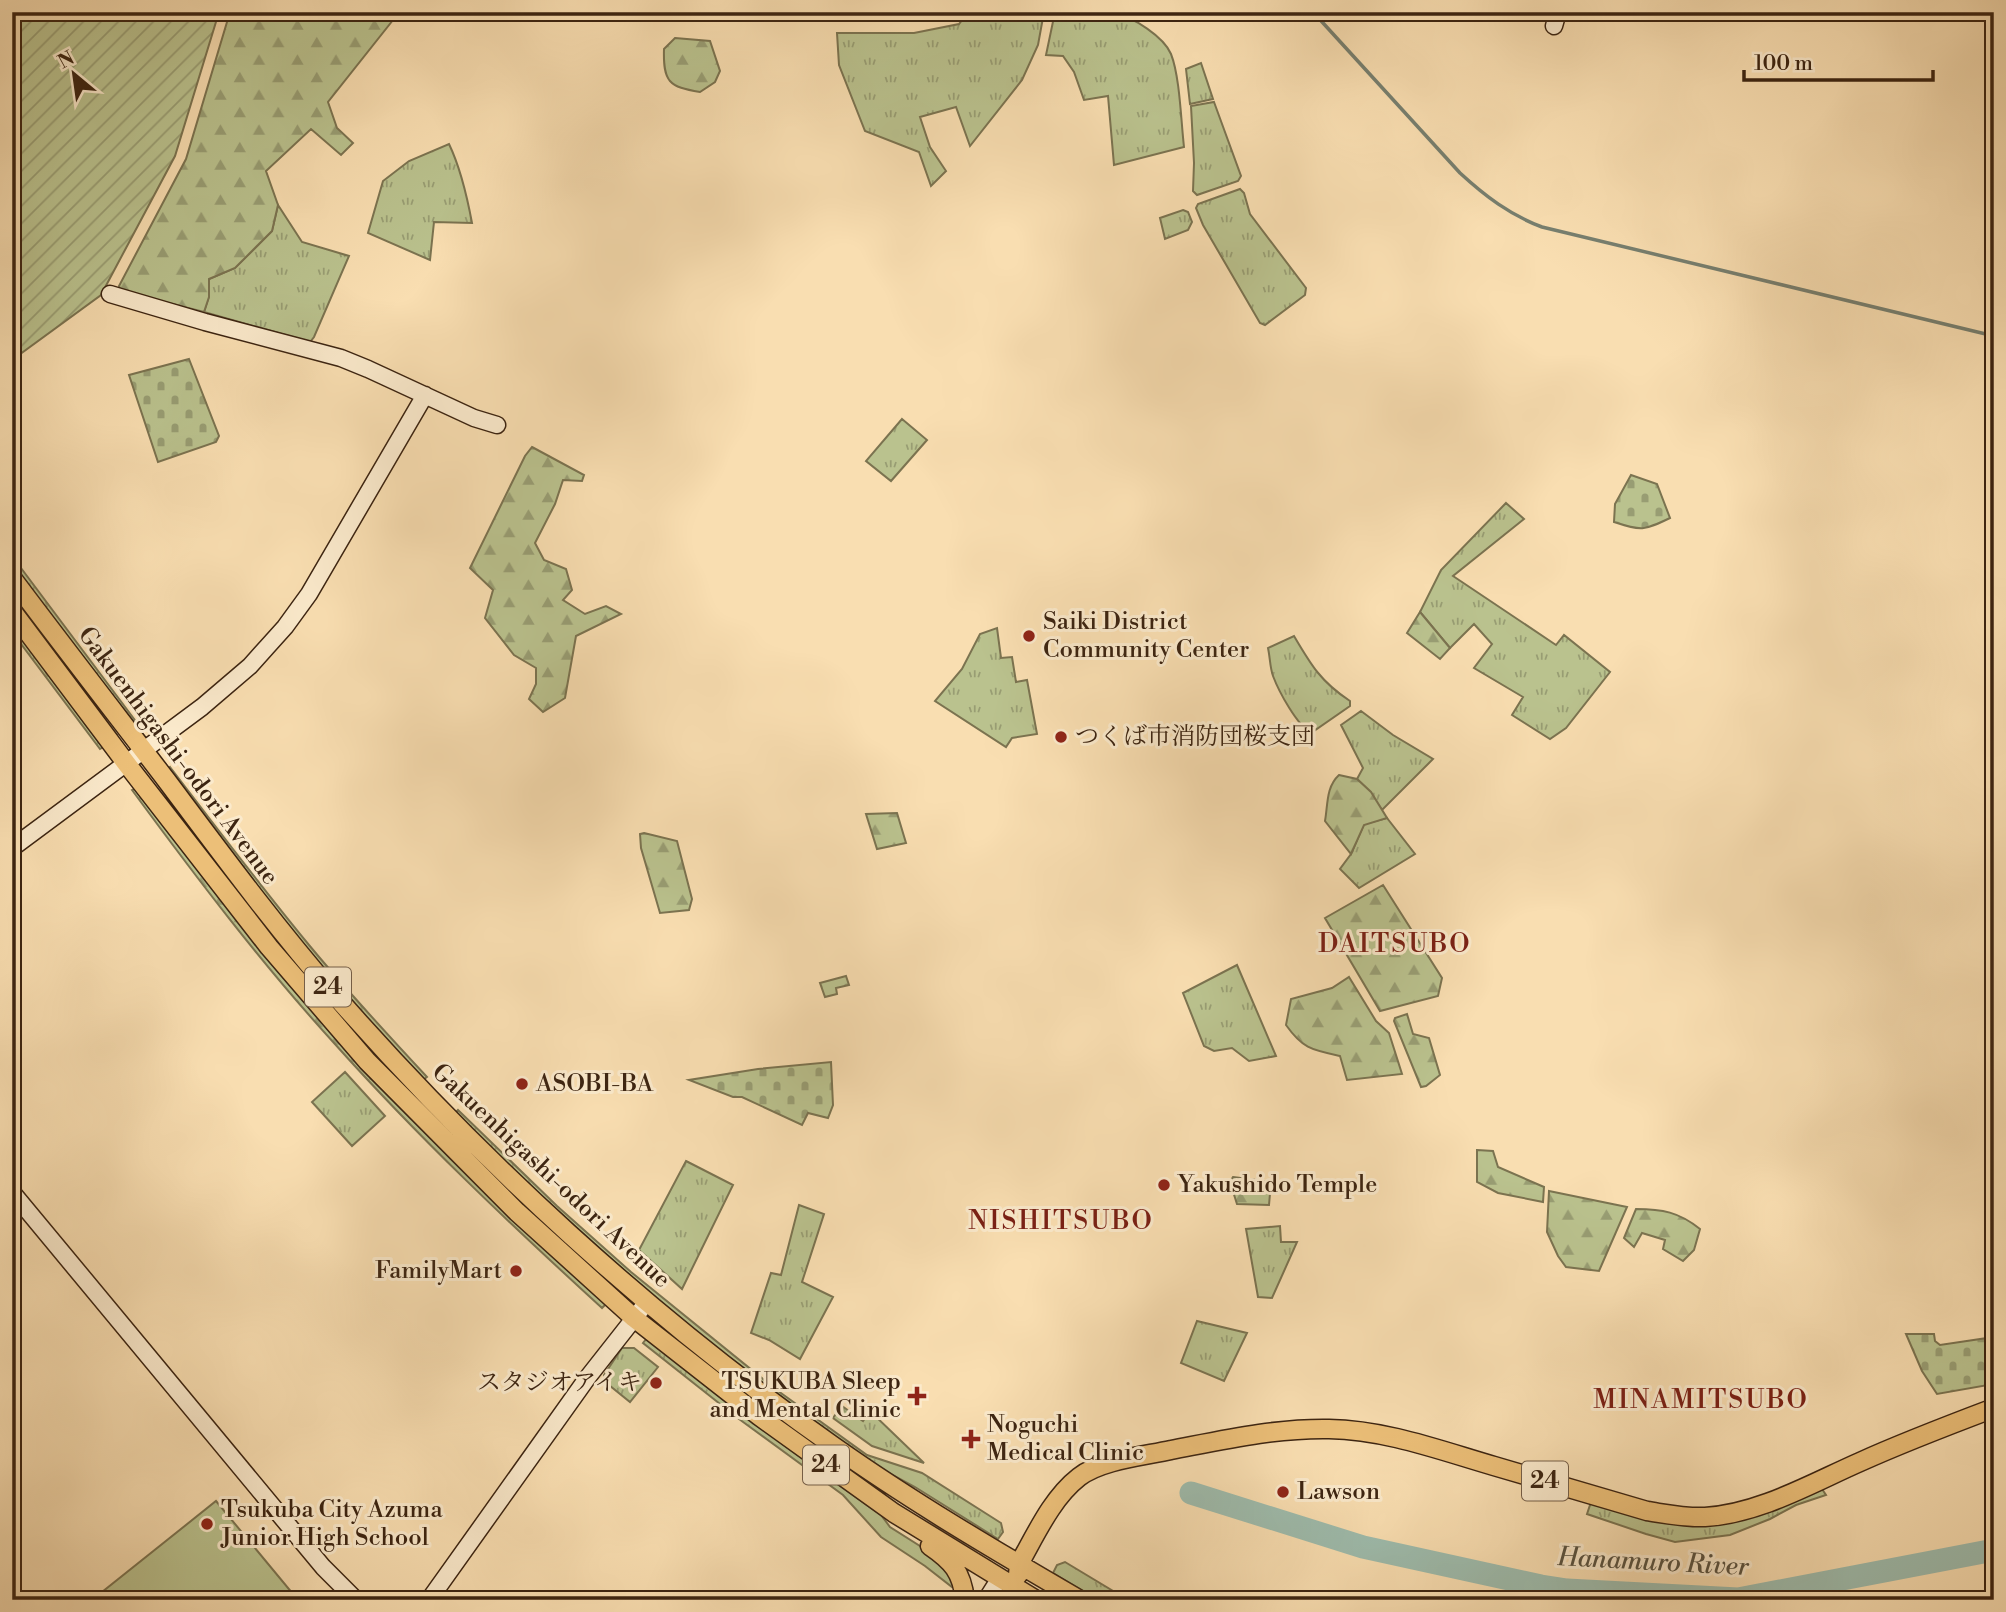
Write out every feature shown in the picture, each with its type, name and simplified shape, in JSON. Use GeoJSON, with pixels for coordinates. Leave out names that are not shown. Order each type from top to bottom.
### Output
{"type":"FeatureCollection","features":[{"type":"Feature","properties":{"kind":"main road","name":"Gakuenhigashi-odori Avenue"},"geometry":{"type":"LineString","coordinates":[[12,578],[285,936],[354,1017],[486,1155],[647,1301],[769,1400],[900,1491],[1080,1600]]}},
{"type":"Feature","properties":{"kind":"main road","name":"Gakuenhigashi-odori Avenue"},"geometry":{"type":"LineString","coordinates":[[12,611],[269,947],[367,1061],[517,1212],[634,1318],[759,1416],[894,1513],[1000,1578],[1014,1594],[1036,1600]]}},
{"type":"Feature","properties":{"kind":"main road","name":"24"},"geometry":{"type":"LineString","coordinates":[[1014,1594],[1019,1564],[1057,1498],[1082,1474],[1125,1460],[1247,1436],[1286,1430],[1328,1429],[1378,1433],[1417,1442],[1647,1511],[1706,1517],[1743,1510],[1783,1497],[1904,1443],[1994,1408]]}},
{"type":"Feature","properties":{"kind":"main road"},"geometry":{"type":"LineString","coordinates":[[894,1513],[908,1531],[956,1567],[961,1577],[965,1600]]}},
{"type":"Feature","properties":{"kind":"main road"},"geometry":{"type":"LineString","coordinates":[[1000,1578],[1019,1564]]}},
{"type":"Feature","properties":{"kind":"street"},"geometry":{"type":"LineString","coordinates":[[110,294],[205,323],[341,358],[474,418],[497,425]]}},
{"type":"Feature","properties":{"kind":"street"},"geometry":{"type":"LineString","coordinates":[[12,848],[202,707],[250,666],[285,627],[309,594],[425,395]]}},
{"type":"Feature","properties":{"kind":"street"},"geometry":{"type":"LineString","coordinates":[[12,1192],[323,1567],[356,1600]]}},
{"type":"Feature","properties":{"kind":"street"},"geometry":{"type":"LineString","coordinates":[[429,1600],[647,1301]]}},
{"type":"Feature","properties":{"kind":"street"},"geometry":{"type":"LineString","coordinates":[[986,1600],[1000,1578]]}},
{"type":"Feature","properties":{"kind":"green space"},"geometry":{"type":"Polygon","coordinates":[[[12,12],[219,12],[175,156],[101,295],[12,360],[12,12]]]}},
{"type":"Feature","properties":{"kind":"green space"},"geometry":{"type":"Polygon","coordinates":[[[230,12],[382,12],[393,20],[328,102],[337,128],[353,143],[341,155],[311,129],[266,171],[278,205],[272,231],[235,268],[209,279],[209,297],[204,312],[121,291],[119,286],[186,159],[230,12]]]}},
{"type":"Feature","properties":{"kind":"green space"},"geometry":{"type":"Polygon","coordinates":[[[968,12],[1044,12],[1038,45],[1022,80],[970,146],[956,107],[920,117],[930,147],[946,171],[931,186],[919,152],[865,131],[839,65],[837,33],[914,33],[959,24],[968,12]]]}},
{"type":"Feature","properties":{"kind":"green space"},"geometry":{"type":"Polygon","coordinates":[[[1055,12],[1115,13],[1139,23],[1162,41],[1171,54],[1176,75],[1184,147],[1114,165],[1108,96],[1084,100],[1074,72],[1063,56],[1046,55],[1055,12]]]}},
{"type":"Feature","properties":{"kind":"green space"},"geometry":{"type":"Polygon","coordinates":[[[675,38],[710,41],[720,71],[715,82],[700,92],[681,88],[667,76],[664,49],[675,38]]]}},
{"type":"Feature","properties":{"kind":"green space"},"geometry":{"type":"Polygon","coordinates":[[[1201,63],[1213,99],[1190,104],[1186,69],[1201,63]]]}},
{"type":"Feature","properties":{"kind":"green space"},"geometry":{"type":"Polygon","coordinates":[[[1214,102],[1241,176],[1238,181],[1197,195],[1193,191],[1191,106],[1214,102]]]}},
{"type":"Feature","properties":{"kind":"green space"},"geometry":{"type":"Polygon","coordinates":[[[449,144],[463,183],[472,223],[434,222],[430,260],[368,233],[383,181],[409,161],[449,144]]]}},
{"type":"Feature","properties":{"kind":"green space"},"geometry":{"type":"Polygon","coordinates":[[[1240,189],[1244,193],[1250,214],[1306,288],[1305,295],[1265,325],[1260,323],[1203,225],[1196,208],[1198,204],[1240,189]]]}},
{"type":"Feature","properties":{"kind":"green space"},"geometry":{"type":"Polygon","coordinates":[[[278,205],[302,242],[349,256],[310,342],[204,312],[209,296],[209,279],[235,268],[272,231],[278,205]]]}},
{"type":"Feature","properties":{"kind":"green space"},"geometry":{"type":"Polygon","coordinates":[[[1183,210],[1188,212],[1192,222],[1188,230],[1165,239],[1160,218],[1183,210]]]}},
{"type":"Feature","properties":{"kind":"green space"},"geometry":{"type":"Polygon","coordinates":[[[189,359],[219,436],[216,442],[158,462],[129,375],[189,359]]]}},
{"type":"Feature","properties":{"kind":"green space"},"geometry":{"type":"Polygon","coordinates":[[[902,419],[927,440],[891,481],[866,461],[902,419]]]}},
{"type":"Feature","properties":{"kind":"green space"},"geometry":{"type":"Polygon","coordinates":[[[532,447],[584,475],[582,481],[563,480],[555,504],[535,543],[544,560],[566,569],[572,590],[563,600],[585,614],[606,606],[621,614],[576,636],[565,698],[543,712],[529,699],[536,684],[536,668],[514,655],[485,618],[493,590],[470,568],[525,456],[532,447]]]}},
{"type":"Feature","properties":{"kind":"green space"},"geometry":{"type":"Polygon","coordinates":[[[1631,475],[1657,484],[1670,518],[1642,528],[1614,522],[1615,504],[1631,475]]]}},
{"type":"Feature","properties":{"kind":"green space"},"geometry":{"type":"Polygon","coordinates":[[[1506,503],[1524,519],[1453,576],[1556,645],[1564,635],[1610,672],[1566,728],[1550,739],[1512,715],[1523,697],[1474,668],[1492,644],[1474,624],[1450,648],[1420,612],[1441,570],[1506,503]]]}},
{"type":"Feature","properties":{"kind":"green space"},"geometry":{"type":"Polygon","coordinates":[[[12,556],[137,723],[132,726],[12,566],[12,556]]]}},
{"type":"Feature","properties":{"kind":"green space"},"geometry":{"type":"Polygon","coordinates":[[[12,589],[62,655],[117,735],[115,737],[12,599],[12,589]]]}},
{"type":"Feature","properties":{"kind":"green space"},"geometry":{"type":"Polygon","coordinates":[[[1420,612],[1450,648],[1440,659],[1407,633],[1420,612]]]}},
{"type":"Feature","properties":{"kind":"green space"},"geometry":{"type":"Polygon","coordinates":[[[12,622],[105,746],[100,749],[12,632],[12,622]]]}},
{"type":"Feature","properties":{"kind":"green space"},"geometry":{"type":"Polygon","coordinates":[[[997,628],[1001,658],[1012,657],[1016,682],[1027,680],[1037,734],[1012,738],[1006,747],[935,701],[962,669],[980,634],[997,628]]]}},
{"type":"Feature","properties":{"kind":"green space"},"geometry":{"type":"Polygon","coordinates":[[[1294,636],[1318,672],[1331,687],[1350,701],[1350,706],[1311,733],[1289,708],[1271,670],[1268,648],[1294,636]]]}},
{"type":"Feature","properties":{"kind":"green space"},"geometry":{"type":"Polygon","coordinates":[[[1361,711],[1393,735],[1433,759],[1382,810],[1357,779],[1363,768],[1341,725],[1361,711]]]}},
{"type":"Feature","properties":{"kind":"green space"},"geometry":{"type":"Polygon","coordinates":[[[170,767],[309,945],[427,1077],[422,1081],[305,950],[166,770],[170,767]]]}},
{"type":"Feature","properties":{"kind":"green space"},"geometry":{"type":"Polygon","coordinates":[[[1339,775],[1357,779],[1371,792],[1387,818],[1364,825],[1351,854],[1325,821],[1330,790],[1339,775]]]}},
{"type":"Feature","properties":{"kind":"green space"},"geometry":{"type":"Polygon","coordinates":[[[136,788],[338,1039],[450,1158],[606,1304],[602,1308],[465,1179],[334,1043],[255,951],[205,887],[132,790],[136,788]]]}},
{"type":"Feature","properties":{"kind":"green space"},"geometry":{"type":"Polygon","coordinates":[[[897,813],[906,843],[877,849],[866,814],[897,813]]]}},
{"type":"Feature","properties":{"kind":"green space"},"geometry":{"type":"Polygon","coordinates":[[[1387,818],[1415,854],[1359,888],[1340,869],[1351,854],[1364,824],[1387,818]]]}},
{"type":"Feature","properties":{"kind":"green space"},"geometry":{"type":"Polygon","coordinates":[[[640,834],[677,841],[692,899],[689,910],[660,913],[641,848],[640,834]]]}},
{"type":"Feature","properties":{"kind":"green space"},"geometry":{"type":"Polygon","coordinates":[[[1383,885],[1442,978],[1438,996],[1380,1011],[1325,918],[1383,885]]]}},
{"type":"Feature","properties":{"kind":"green space"},"geometry":{"type":"Polygon","coordinates":[[[1237,965],[1276,1056],[1249,1061],[1232,1048],[1214,1051],[1204,1046],[1183,993],[1237,965]]]}},
{"type":"Feature","properties":{"kind":"green space"},"geometry":{"type":"Polygon","coordinates":[[[846,976],[849,985],[836,988],[837,994],[825,997],[820,983],[846,976]]]}},
{"type":"Feature","properties":{"kind":"green space"},"geometry":{"type":"Polygon","coordinates":[[[1349,977],[1376,1021],[1389,1033],[1402,1074],[1347,1080],[1340,1056],[1303,1044],[1286,1025],[1291,999],[1332,988],[1349,977]]]}},
{"type":"Feature","properties":{"kind":"green space"},"geometry":{"type":"Polygon","coordinates":[[[1407,1014],[1413,1034],[1429,1038],[1440,1075],[1426,1086],[1421,1087],[1394,1021],[1395,1018],[1407,1014]]]}},
{"type":"Feature","properties":{"kind":"green space"},"geometry":{"type":"Polygon","coordinates":[[[831,1062],[833,1105],[828,1118],[808,1113],[802,1125],[742,1097],[733,1097],[689,1080],[758,1069],[831,1062]]]}},
{"type":"Feature","properties":{"kind":"green space"},"geometry":{"type":"Polygon","coordinates":[[[345,1072],[385,1116],[352,1146],[312,1102],[345,1072]]]}},
{"type":"Feature","properties":{"kind":"green space"},"geometry":{"type":"Polygon","coordinates":[[[458,1110],[557,1206],[631,1272],[774,1388],[867,1455],[922,1473],[1001,1523],[1003,1532],[998,1539],[915,1487],[863,1459],[708,1344],[552,1210],[454,1114],[458,1110]]]}},
{"type":"Feature","properties":{"kind":"green space"},"geometry":{"type":"Polygon","coordinates":[[[1477,1150],[1493,1151],[1498,1167],[1544,1187],[1543,1202],[1498,1193],[1477,1182],[1477,1150]]]}},
{"type":"Feature","properties":{"kind":"green space"},"geometry":{"type":"Polygon","coordinates":[[[686,1161],[733,1185],[682,1289],[639,1250],[686,1161]]]}},
{"type":"Feature","properties":{"kind":"green space"},"geometry":{"type":"Polygon","coordinates":[[[1233,1177],[1271,1182],[1269,1205],[1237,1204],[1230,1182],[1233,1177]]]}},
{"type":"Feature","properties":{"kind":"green space"},"geometry":{"type":"Polygon","coordinates":[[[1549,1191],[1627,1207],[1599,1271],[1566,1267],[1558,1256],[1547,1232],[1549,1191]]]}},
{"type":"Feature","properties":{"kind":"green space"},"geometry":{"type":"Polygon","coordinates":[[[799,1205],[824,1214],[802,1282],[833,1297],[800,1359],[769,1340],[751,1333],[771,1273],[781,1275],[799,1205]]]}},
{"type":"Feature","properties":{"kind":"green space"},"geometry":{"type":"Polygon","coordinates":[[[1636,1209],[1670,1213],[1692,1223],[1700,1229],[1694,1250],[1683,1261],[1663,1249],[1665,1240],[1642,1233],[1634,1247],[1624,1238],[1636,1209]]]}},
{"type":"Feature","properties":{"kind":"green space"},"geometry":{"type":"Polygon","coordinates":[[[1280,1226],[1281,1242],[1297,1242],[1272,1298],[1258,1297],[1246,1229],[1280,1226]]]}},
{"type":"Feature","properties":{"kind":"green space"},"geometry":{"type":"Polygon","coordinates":[[[1197,1321],[1247,1333],[1224,1381],[1181,1363],[1197,1321]]]}},
{"type":"Feature","properties":{"kind":"green space"},"geometry":{"type":"Polygon","coordinates":[[[1906,1334],[1934,1334],[1935,1341],[1940,1345],[1994,1337],[1994,1384],[1937,1394],[1922,1371],[1906,1334]]]}},
{"type":"Feature","properties":{"kind":"green space"},"geometry":{"type":"Polygon","coordinates":[[[647,1338],[733,1407],[881,1515],[890,1527],[931,1553],[957,1585],[952,1587],[881,1537],[843,1495],[739,1419],[643,1343],[647,1338]]]}},
{"type":"Feature","properties":{"kind":"green space"},"geometry":{"type":"Polygon","coordinates":[[[622,1348],[634,1348],[658,1367],[630,1402],[604,1381],[604,1375],[622,1348]]]}},
{"type":"Feature","properties":{"kind":"green space"},"geometry":{"type":"Polygon","coordinates":[[[842,1406],[863,1421],[870,1411],[924,1463],[872,1446],[833,1418],[842,1406]]]}},
{"type":"Feature","properties":{"kind":"green space"},"geometry":{"type":"Polygon","coordinates":[[[1822,1489],[1826,1495],[1796,1505],[1730,1535],[1675,1542],[1587,1514],[1591,1502],[1661,1520],[1822,1489]]]}},
{"type":"Feature","properties":{"kind":"green space"},"geometry":{"type":"Polygon","coordinates":[[[216,1501],[298,1600],[92,1600],[216,1501]]]}},
{"type":"Feature","properties":{"kind":"green space"},"geometry":{"type":"Polygon","coordinates":[[[1065,1562],[1128,1600],[1098,1600],[1053,1573],[1057,1565],[1065,1562]]]}},
{"type":"Feature","properties":{"kind":"waterway"},"geometry":{"type":"LineString","coordinates":[[1313,12],[1460,173],[1498,204],[1519,217],[1542,227],[1994,336]]}},
{"type":"Feature","properties":{"kind":"waterway","name":"Hanamuro River"},"geometry":{"type":"LineString","coordinates":[[1191,1493],[1363,1547],[1567,1590],[1738,1599],[1994,1550]]}},
{"type":"Feature","properties":{"kind":"place","name":"Saiki District Community Center"},"geometry":{"type":"Point","coordinates":[1029,636]}},
{"type":"Feature","properties":{"kind":"place","name":"つくば市消防団桜支団"},"geometry":{"type":"Point","coordinates":[1061,737]}},
{"type":"Feature","properties":{"kind":"place","name":"ASOBI-BA"},"geometry":{"type":"Point","coordinates":[522,1084]}},
{"type":"Feature","properties":{"kind":"place","name":"Yakushido Temple"},"geometry":{"type":"Point","coordinates":[1164,1185]}},
{"type":"Feature","properties":{"kind":"place","name":"FamilyMart"},"geometry":{"type":"Point","coordinates":[516,1271]}},
{"type":"Feature","properties":{"kind":"place","name":"スタジオアイキ"},"geometry":{"type":"Point","coordinates":[656,1383]}},
{"type":"Feature","properties":{"kind":"place","name":"TSUKUBA Sleep and Mental Clinic"},"geometry":{"type":"Point","coordinates":[917,1396]}},
{"type":"Feature","properties":{"kind":"place","name":"Noguchi Medical Clinic"},"geometry":{"type":"Point","coordinates":[971,1439]}},
{"type":"Feature","properties":{"kind":"place","name":"Lawson"},"geometry":{"type":"Point","coordinates":[1283,1492]}},
{"type":"Feature","properties":{"kind":"place","name":"Tsukuba City Azuma Junior High School"},"geometry":{"type":"Point","coordinates":[207,1524]}},
{"type":"Feature","properties":{"kind":"district","name":"DAITSUBO"},"geometry":{"type":"Point","coordinates":[1395,944]}},
{"type":"Feature","properties":{"kind":"district","name":"NISHITSUBO"},"geometry":{"type":"Point","coordinates":[1061,1221]}},
{"type":"Feature","properties":{"kind":"district","name":"MINAMITSUBO"},"geometry":{"type":"Point","coordinates":[1701,1400]}}]}
